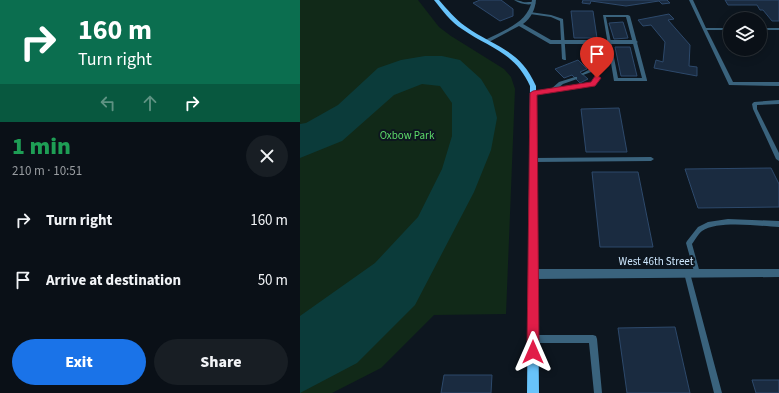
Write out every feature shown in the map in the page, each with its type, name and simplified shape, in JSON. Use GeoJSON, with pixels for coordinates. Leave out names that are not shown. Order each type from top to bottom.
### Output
{"type":"FeatureCollection","features":[{"type":"Feature","properties":{"kind":"street"},"geometry":{"type":"LineString","coordinates":[[436,0],[456,22],[510,55],[522,65],[530,78],[533,93],[533,393]]}},
{"type":"Feature","properties":{"kind":"street"},"geometry":{"type":"LineString","coordinates":[[487,42],[519,24],[531,13],[534,2]]}},
{"type":"Feature","properties":{"kind":"street"},"geometry":{"type":"LineString","coordinates":[[519,24],[550,42],[636,42]]}},
{"type":"Feature","properties":{"kind":"street","name":"West 46th Street"},"geometry":{"type":"LineString","coordinates":[[533,274],[779,273]]}},
{"type":"Feature","properties":{"kind":"lane"},"geometry":{"type":"LineString","coordinates":[[516,0],[522,3],[534,2]]}},
{"type":"Feature","properties":{"kind":"lane"},"geometry":{"type":"LineString","coordinates":[[691,0],[731,84],[779,84]]}},
{"type":"Feature","properties":{"kind":"lane"},"geometry":{"type":"LineString","coordinates":[[531,13],[542,16],[557,17],[562,20],[564,59]]}},
{"type":"Feature","properties":{"kind":"lane"},"geometry":{"type":"LineString","coordinates":[[604,16],[628,16],[636,42],[645,80],[616,80],[604,16]]}},
{"type":"Feature","properties":{"kind":"lane"},"geometry":{"type":"LineString","coordinates":[[705,29],[723,29]]}},
{"type":"Feature","properties":{"kind":"lane"},"geometry":{"type":"LineString","coordinates":[[767,29],[779,29]]}},
{"type":"Feature","properties":{"kind":"lane"},"geometry":{"type":"LineString","coordinates":[[533,93],[593,84],[597,78],[592,43]]}},
{"type":"Feature","properties":{"kind":"lane"},"geometry":{"type":"LineString","coordinates":[[583,74],[596,68]]}},
{"type":"Feature","properties":{"kind":"lane"},"geometry":{"type":"LineString","coordinates":[[552,90],[561,83],[574,78]]}},
{"type":"Feature","properties":{"kind":"lane"},"geometry":{"type":"LineString","coordinates":[[779,102],[754,104],[779,159]]}},
{"type":"Feature","properties":{"kind":"lane"},"geometry":{"type":"LineString","coordinates":[[533,160],[651,159]]}},
{"type":"Feature","properties":{"kind":"lane"},"geometry":{"type":"LineString","coordinates":[[697,273],[689,244],[700,229],[713,224],[726,222],[779,224]]}},
{"type":"Feature","properties":{"kind":"lane"},"geometry":{"type":"LineString","coordinates":[[687,273],[718,393]]}},
{"type":"Feature","properties":{"kind":"lane"},"geometry":{"type":"LineString","coordinates":[[533,338],[593,339],[598,393]]}},
{"type":"Feature","properties":{"kind":"green space","name":"Oxbow Park"},"geometry":{"type":"Polygon","coordinates":[[[300,0],[418,0],[439,27],[504,69],[511,77],[515,89],[506,314],[434,315],[381,368],[332,393],[300,393],[300,0]]]}},
{"type":"Feature","properties":{"kind":"shaded area"},"geometry":{"type":"Polygon","coordinates":[[[425,56],[442,56],[460,60],[481,79],[492,97],[497,118],[491,150],[474,192],[415,305],[357,363],[300,393],[300,316],[375,263],[418,217],[442,169],[452,136],[452,103],[440,86],[422,84],[394,95],[342,141],[300,158],[300,124],[306,123],[338,105],[378,68],[401,60],[425,56]]]}},
{"type":"Feature","properties":{"kind":"building"},"geometry":{"type":"Polygon","coordinates":[[[480,0],[501,0],[513,9],[513,16],[500,21],[473,3],[480,0]]]}},
{"type":"Feature","properties":{"kind":"building"},"geometry":{"type":"Polygon","coordinates":[[[583,0],[667,0],[670,3],[662,4],[659,1],[626,6],[591,1],[590,4],[582,3],[583,0]]]}},
{"type":"Feature","properties":{"kind":"building"},"geometry":{"type":"Polygon","coordinates":[[[725,0],[779,0],[779,21],[772,21],[767,15],[767,12],[760,10],[757,5],[728,5],[725,0]]]}},
{"type":"Feature","properties":{"kind":"building"},"geometry":{"type":"Polygon","coordinates":[[[571,11],[593,11],[597,38],[574,38],[571,11]]]}},
{"type":"Feature","properties":{"kind":"building"},"geometry":{"type":"Polygon","coordinates":[[[669,14],[674,19],[668,20],[690,45],[689,66],[697,67],[697,76],[654,68],[656,60],[663,62],[665,42],[651,25],[643,26],[638,20],[669,14]]]}},
{"type":"Feature","properties":{"kind":"building"},"geometry":{"type":"Polygon","coordinates":[[[623,22],[628,38],[614,39],[609,23],[623,22]]]}},
{"type":"Feature","properties":{"kind":"building"},"geometry":{"type":"Polygon","coordinates":[[[615,47],[630,47],[637,76],[621,76],[615,47]]]}},
{"type":"Feature","properties":{"kind":"building"},"geometry":{"type":"Polygon","coordinates":[[[578,60],[587,69],[580,72],[588,79],[580,83],[572,75],[564,78],[555,69],[578,60]]]}},
{"type":"Feature","properties":{"kind":"building"},"geometry":{"type":"Polygon","coordinates":[[[619,108],[627,152],[586,152],[581,109],[619,108]]]}},
{"type":"Feature","properties":{"kind":"building"},"geometry":{"type":"Polygon","coordinates":[[[771,168],[779,184],[779,207],[698,208],[685,169],[771,168]]]}},
{"type":"Feature","properties":{"kind":"building"},"geometry":{"type":"Polygon","coordinates":[[[592,172],[638,172],[653,247],[600,247],[592,172]]]}},
{"type":"Feature","properties":{"kind":"building"},"geometry":{"type":"Polygon","coordinates":[[[675,327],[690,393],[627,393],[618,328],[675,327]]]}},
{"type":"Feature","properties":{"kind":"building"},"geometry":{"type":"Polygon","coordinates":[[[444,375],[492,375],[491,393],[441,393],[444,375]]]}},
{"type":"Feature","properties":{"kind":"building"},"geometry":{"type":"Polygon","coordinates":[[[752,380],[779,380],[779,393],[756,393],[752,380]]]}},
{"type":"Feature","properties":{"kind":"route"},"geometry":{"type":"LineString","coordinates":[[533,352],[533,93],[593,84],[597,78]]}}]}
